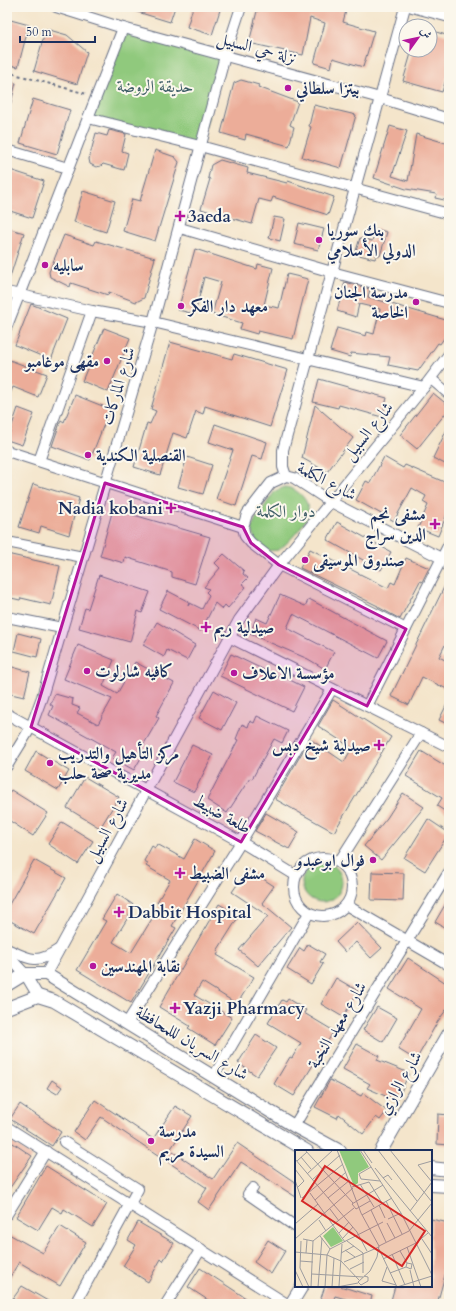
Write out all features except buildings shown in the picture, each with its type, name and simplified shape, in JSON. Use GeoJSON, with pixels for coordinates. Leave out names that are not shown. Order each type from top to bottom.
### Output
{"type":"FeatureCollection","features":[{"type":"Feature","properties":{"kind":"main road"},"geometry":{"type":"LineString","coordinates":[[7,985],[25,974],[46,974]]}},
{"type":"Feature","properties":{"kind":"main road","name":"شارع السريان لللمحافظة"},"geometry":{"type":"LineString","coordinates":[[46,974],[294,1126],[338,1150]]}},
{"type":"Feature","properties":{"kind":"main road"},"geometry":{"type":"LineString","coordinates":[[11,1006],[38,996],[54,1001],[305,1150]]}},
{"type":"Feature","properties":{"kind":"main road","name":"شارع الرازي"},"geometry":{"type":"LineString","coordinates":[[383,1150],[449,1033]]}},
{"type":"Feature","properties":{"kind":"main road"},"geometry":{"type":"LineString","coordinates":[[432,1168],[449,1170]]}},
{"type":"Feature","properties":{"kind":"main road"},"geometry":{"type":"LineString","coordinates":[[432,1185],[449,1186]]}},
{"type":"Feature","properties":{"kind":"main road"},"geometry":{"type":"LineString","coordinates":[[291,1304],[301,1287]]}},
{"type":"Feature","properties":{"kind":"street","name":"نزلة حي السبيل"},"geometry":{"type":"LineString","coordinates":[[56,7],[122,28],[380,98],[449,119]]}},
{"type":"Feature","properties":{"kind":"street","name":"شارع الماركات"},"geometry":{"type":"LineString","coordinates":[[7,766],[31,727],[42,697],[153,322],[180,228],[200,146],[225,56],[241,7]]}},
{"type":"Feature","properties":{"kind":"street"},"geometry":{"type":"LineString","coordinates":[[286,476],[283,462],[283,450],[406,7]]}},
{"type":"Feature","properties":{"kind":"street"},"geometry":{"type":"LineString","coordinates":[[412,7],[449,18]]}},
{"type":"Feature","properties":{"kind":"street"},"geometry":{"type":"LineString","coordinates":[[7,326],[122,28]]}},
{"type":"Feature","properties":{"kind":"street"},"geometry":{"type":"LineString","coordinates":[[88,118],[200,146],[449,214]]}},
{"type":"Feature","properties":{"kind":"street"},"geometry":{"type":"LineString","coordinates":[[7,150],[68,168]]}},
{"type":"Feature","properties":{"kind":"street"},"geometry":{"type":"LineString","coordinates":[[180,228],[332,272],[449,303]]}},
{"type":"Feature","properties":{"kind":"street"},"geometry":{"type":"LineString","coordinates":[[7,292],[92,312],[153,322],[308,359],[428,383],[449,394]]}},
{"type":"Feature","properties":{"kind":"street"},"geometry":{"type":"LineString","coordinates":[[39,461],[92,312]]}},
{"type":"Feature","properties":{"kind":"street","name":"شارع السبيل"},"geometry":{"type":"LineString","coordinates":[[46,974],[239,620],[279,565],[428,383],[449,354]]}},
{"type":"Feature","properties":{"kind":"street"},"geometry":{"type":"LineString","coordinates":[[7,450],[243,527],[246,536],[251,543],[279,565],[406,629]]}},
{"type":"Feature","properties":{"kind":"street","name":"شارع الكلمة"},"geometry":{"type":"LineString","coordinates":[[243,527],[247,514],[265,490],[277,479],[286,476],[294,478],[331,502],[445,560]]}},
{"type":"Feature","properties":{"kind":"street"},"geometry":{"type":"LineString","coordinates":[[7,542],[83,557]]}},
{"type":"Feature","properties":{"kind":"street"},"geometry":{"type":"LineString","coordinates":[[367,706],[406,629],[445,560],[449,544]]}},
{"type":"Feature","properties":{"kind":"street"},"geometry":{"type":"LineString","coordinates":[[7,617],[62,628]]}},
{"type":"Feature","properties":{"kind":"street"},"geometry":{"type":"LineString","coordinates":[[229,638],[449,747]]}},
{"type":"Feature","properties":{"kind":"street"},"geometry":{"type":"LineString","coordinates":[[127,1023],[241,842],[332,689]]}},
{"type":"Feature","properties":{"kind":"street","name":"طلعة ضبيط"},"geometry":{"type":"LineString","coordinates":[[7,714],[241,842],[295,875]]}},
{"type":"Feature","properties":{"kind":"street"},"geometry":{"type":"LineString","coordinates":[[339,862],[421,733]]}},
{"type":"Feature","properties":{"kind":"street"},"geometry":{"type":"LineString","coordinates":[[313,858],[331,858],[339,862],[346,868],[351,877],[351,896],[346,905],[333,914],[325,916],[309,913],[302,908],[294,893],[295,875],[305,862],[313,858]]}},
{"type":"Feature","properties":{"kind":"street","name":"شارع معهد النخبة"},"geometry":{"type":"LineString","coordinates":[[294,1126],[449,872]]}},
{"type":"Feature","properties":{"kind":"street"},"geometry":{"type":"LineString","coordinates":[[346,905],[449,965]]}},
{"type":"Feature","properties":{"kind":"street"},"geometry":{"type":"LineString","coordinates":[[214,1076],[309,913]]}},
{"type":"Feature","properties":{"kind":"street"},"geometry":{"type":"LineString","coordinates":[[7,949],[31,960],[39,960],[48,957],[59,950]]}},
{"type":"Feature","properties":{"kind":"street"},"geometry":{"type":"LineString","coordinates":[[7,956],[25,974],[38,996]]}},
{"type":"Feature","properties":{"kind":"street"},"geometry":{"type":"LineString","coordinates":[[7,1014],[11,1006]]}},
{"type":"Feature","properties":{"kind":"street"},"geometry":{"type":"LineString","coordinates":[[7,1127],[287,1304]]}},
{"type":"Feature","properties":{"kind":"street"},"geometry":{"type":"LineString","coordinates":[[64,1142],[138,1189],[75,1304]]}},
{"type":"Feature","properties":{"kind":"street"},"geometry":{"type":"LineString","coordinates":[[7,1214],[46,1151]]}},
{"type":"Feature","properties":{"kind":"street"},"geometry":{"type":"LineString","coordinates":[[253,1188],[248,1194],[295,1226]]}},
{"type":"Feature","properties":{"kind":"street"},"geometry":{"type":"LineString","coordinates":[[166,1304],[201,1249]]}},
{"type":"Feature","properties":{"kind":"path"},"geometry":{"type":"LineString","coordinates":[[7,72],[96,97]]}},
{"type":"Feature","properties":{"kind":"highlighted area"},"geometry":{"type":"Polygon","coordinates":[[[105,483],[243,527],[251,543],[279,565],[406,629],[367,706],[332,689],[241,842],[31,727],[105,483]]]}},
{"type":"Feature","properties":{"kind":"green space","name":"حديقة الروضة"},"geometry":{"type":"Polygon","coordinates":[[[123,28],[225,56],[200,146],[88,118],[123,28]]]}},
{"type":"Feature","properties":{"kind":"green space","name":"دوار الكلمة"},"geometry":{"type":"Polygon","coordinates":[[[285,487],[295,490],[303,497],[308,507],[307,517],[299,530],[285,545],[278,550],[268,551],[255,541],[252,528],[255,520],[275,491],[285,487]]]}},
{"type":"Feature","properties":{"kind":"green space"},"geometry":{"type":"Polygon","coordinates":[[[322,862],[330,864],[336,868],[340,874],[342,882],[340,890],[336,896],[330,900],[322,902],[314,900],[308,896],[304,890],[302,882],[304,874],[308,868],[314,864],[322,862]]]}},
{"type":"Feature","properties":{"kind":"place","name":"بيتزا سلطاني"},"geometry":{"type":"Point","coordinates":[288,88]}},
{"type":"Feature","properties":{"kind":"place","name":"3aeda"},"geometry":{"type":"Point","coordinates":[180,216]}},
{"type":"Feature","properties":{"kind":"place","name":"بنك سوريا الدولي الأسلامي"},"geometry":{"type":"Point","coordinates":[319,240]}},
{"type":"Feature","properties":{"kind":"place","name":"سابليه"},"geometry":{"type":"Point","coordinates":[45,265]}},
{"type":"Feature","properties":{"kind":"place","name":"مدرسة الجنان الخاصة"},"geometry":{"type":"Point","coordinates":[416,302]}},
{"type":"Feature","properties":{"kind":"place","name":"معهد دار الفكر"},"geometry":{"type":"Point","coordinates":[181,306]}},
{"type":"Feature","properties":{"kind":"place","name":"مقهى موغامبو"},"geometry":{"type":"Point","coordinates":[107,361]}},
{"type":"Feature","properties":{"kind":"place","name":"القنصلية الكندية"},"geometry":{"type":"Point","coordinates":[88,455]}},
{"type":"Feature","properties":{"kind":"place","name":"Nadia kobani"},"geometry":{"type":"Point","coordinates":[171,508]}},
{"type":"Feature","properties":{"kind":"place","name":"مشفى نجم الدين سراج"},"geometry":{"type":"Point","coordinates":[435,524]}},
{"type":"Feature","properties":{"kind":"place","name":"صندوق الموسيقى"},"geometry":{"type":"Point","coordinates":[305,560]}},
{"type":"Feature","properties":{"kind":"place","name":"صيدلية ريم"},"geometry":{"type":"Point","coordinates":[206,627]}},
{"type":"Feature","properties":{"kind":"place","name":"كافيه شارلوت"},"geometry":{"type":"Point","coordinates":[87,671]}},
{"type":"Feature","properties":{"kind":"place","name":"مؤسسة الاعلاف"},"geometry":{"type":"Point","coordinates":[234,673]}},
{"type":"Feature","properties":{"kind":"place","name":"صيدلية شيخ دبس"},"geometry":{"type":"Point","coordinates":[379,745]}},
{"type":"Feature","properties":{"kind":"place","name":"مركز التأهيل والتدريب مديرية صحة حلب"},"geometry":{"type":"Point","coordinates":[50,763]}},
{"type":"Feature","properties":{"kind":"place","name":"فوال ابوعبدو"},"geometry":{"type":"Point","coordinates":[373,860]}},
{"type":"Feature","properties":{"kind":"place","name":"مشفى الضبيط"},"geometry":{"type":"Point","coordinates":[180,873]}},
{"type":"Feature","properties":{"kind":"place","name":"Dabbit Hospital"},"geometry":{"type":"Point","coordinates":[119,912]}},
{"type":"Feature","properties":{"kind":"place","name":"نقابة المهندسين"},"geometry":{"type":"Point","coordinates":[93,966]}},
{"type":"Feature","properties":{"kind":"place","name":"Yazji Pharmacy"},"geometry":{"type":"Point","coordinates":[175,1008]}},
{"type":"Feature","properties":{"kind":"place","name":"مدرسة السيدة مريم"},"geometry":{"type":"Point","coordinates":[151,1141]}}]}
